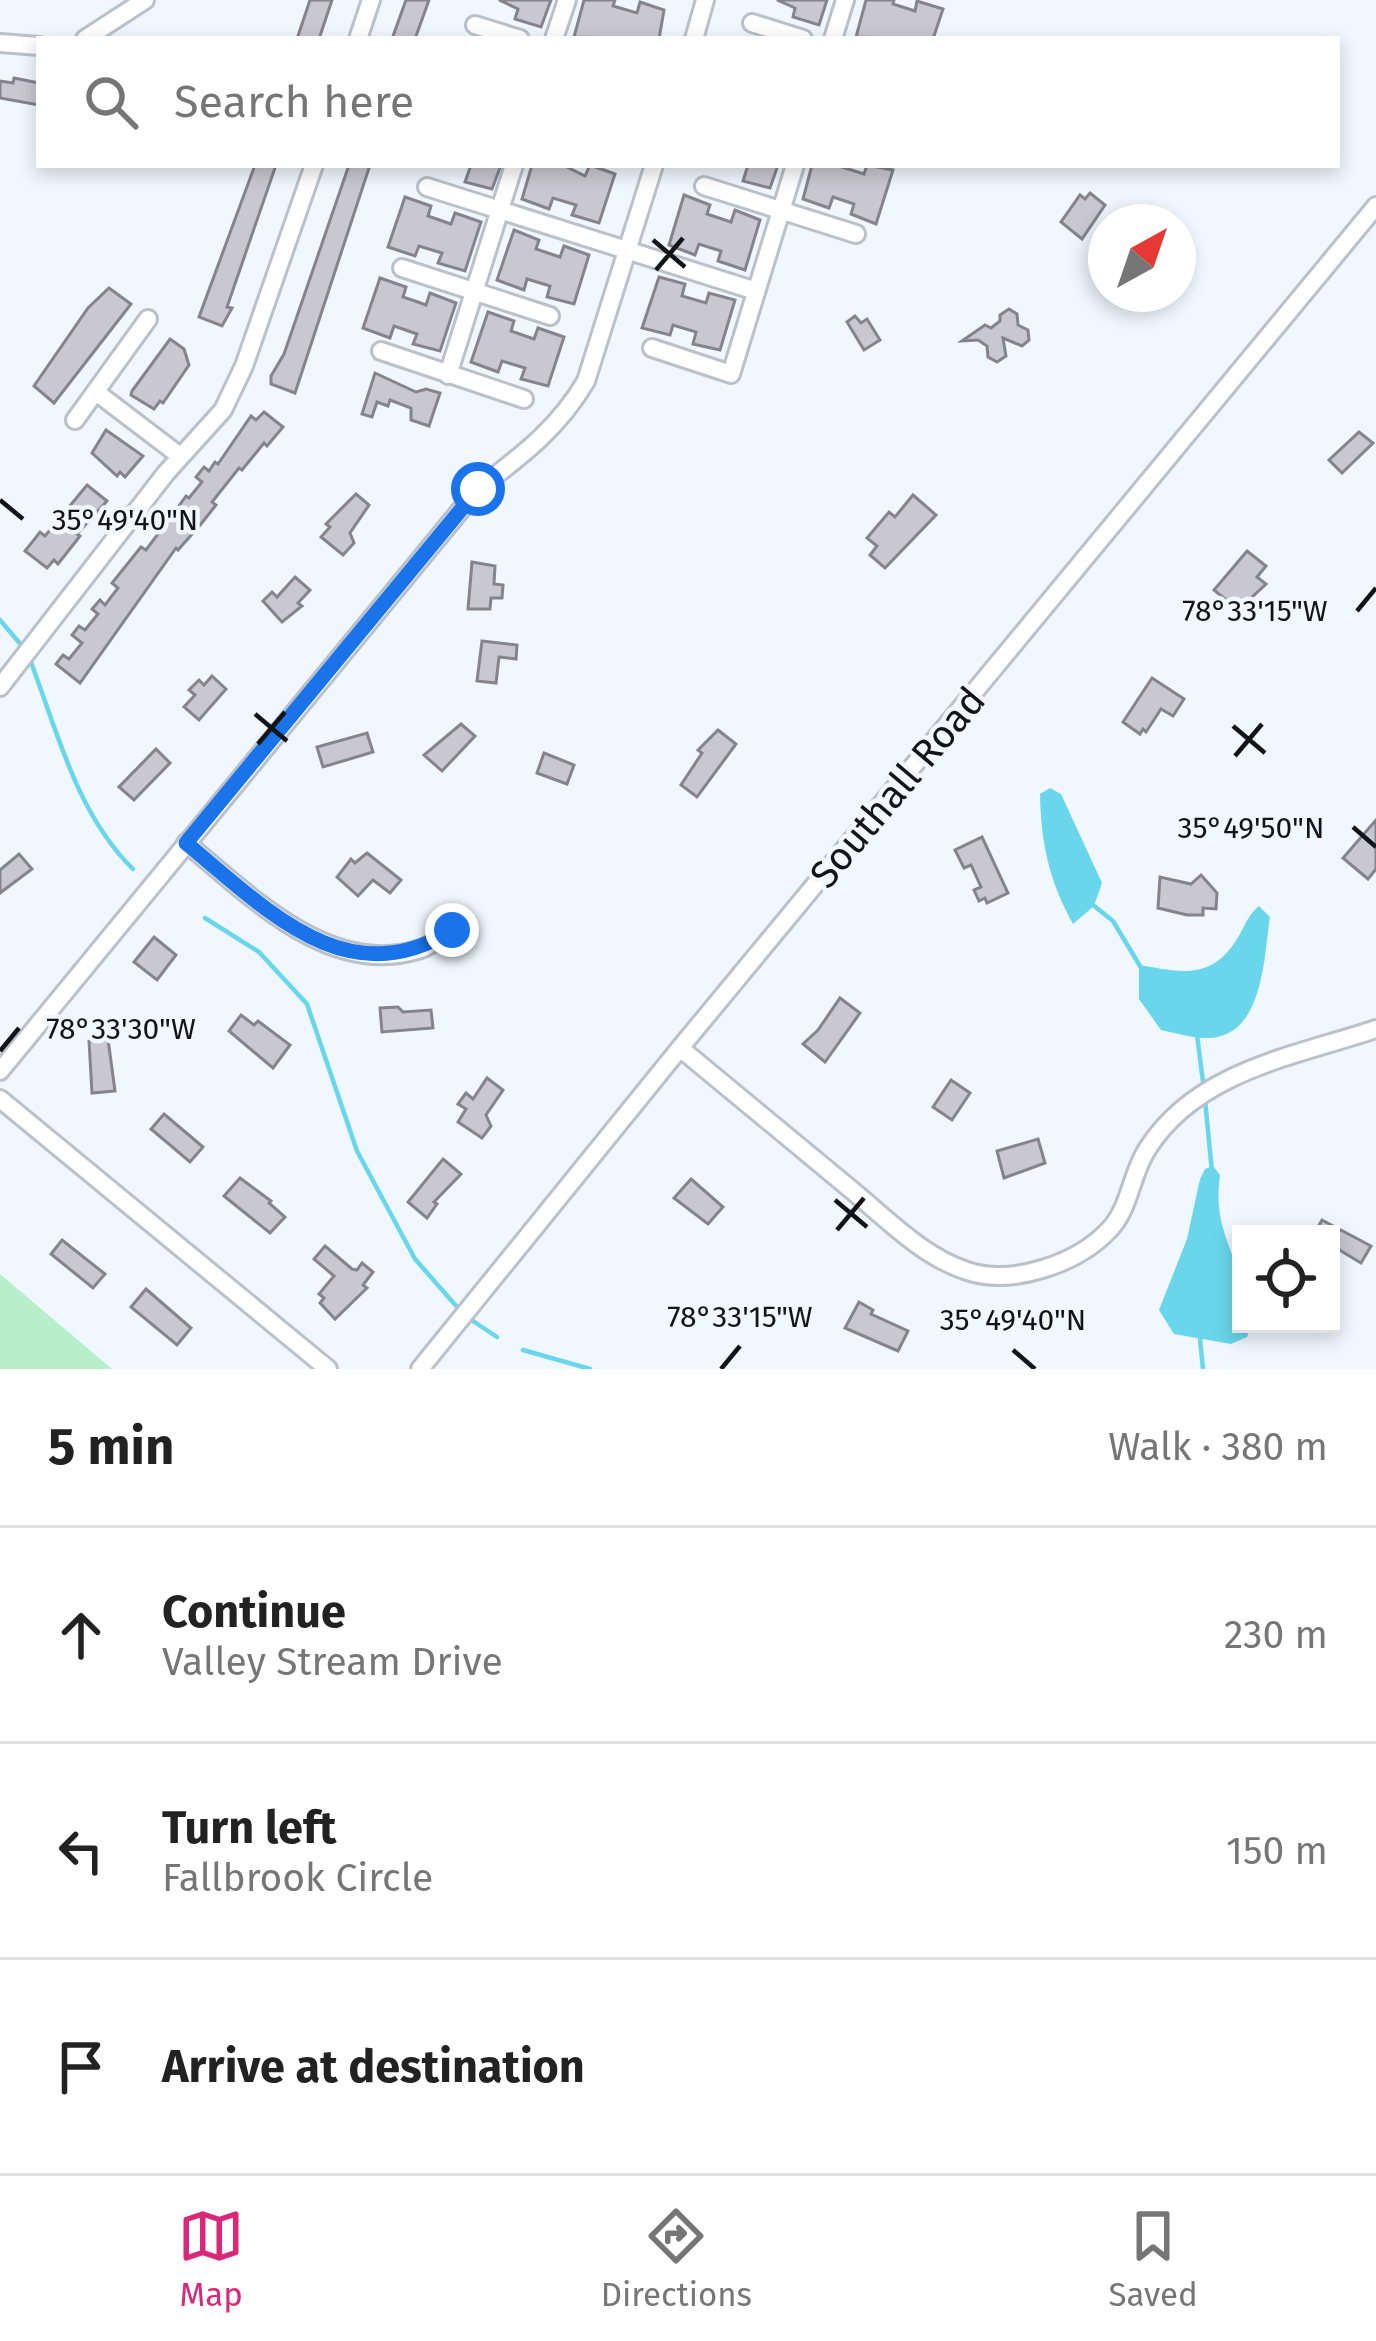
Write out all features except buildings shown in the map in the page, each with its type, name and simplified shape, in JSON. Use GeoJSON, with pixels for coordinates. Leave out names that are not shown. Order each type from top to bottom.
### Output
{"type":"FeatureCollection","features":[{"type":"Feature","properties":{"kind":"street"},"geometry":{"type":"LineString","coordinates":[[91,36],[145,0]]}},
{"type":"Feature","properties":{"kind":"street"},"geometry":{"type":"LineString","coordinates":[[359,36],[371,0]]}},
{"type":"Feature","properties":{"kind":"street"},"geometry":{"type":"LineString","coordinates":[[555,36],[566,0]]}},
{"type":"Feature","properties":{"kind":"street"},"geometry":{"type":"LineString","coordinates":[[681,0],[704,3],[695,36]]}},
{"type":"Feature","properties":{"kind":"street"},"geometry":{"type":"LineString","coordinates":[[834,36],[845,0]]}},
{"type":"Feature","properties":{"kind":"street"},"geometry":{"type":"LineString","coordinates":[[752,23],[793,36]]}},
{"type":"Feature","properties":{"kind":"street"},"geometry":{"type":"LineString","coordinates":[[475,26],[510,36]]}},
{"type":"Feature","properties":{"kind":"street"},"geometry":{"type":"LineString","coordinates":[[0,43],[36,46]]}},
{"type":"Feature","properties":{"kind":"street"},"geometry":{"type":"LineString","coordinates":[[0,687],[180,456],[223,410],[235,389],[313,168]]}},
{"type":"Feature","properties":{"kind":"street"},"geometry":{"type":"LineString","coordinates":[[448,375],[513,168]]}},
{"type":"Feature","properties":{"kind":"street"},"geometry":{"type":"LineString","coordinates":[[0,1071],[478,489],[522,458],[569,409],[586,381],[653,168]]}},
{"type":"Feature","properties":{"kind":"street"},"geometry":{"type":"LineString","coordinates":[[652,348],[731,374],[794,168]]}},
{"type":"Feature","properties":{"kind":"street"},"geometry":{"type":"LineString","coordinates":[[704,186],[856,234]]}},
{"type":"Feature","properties":{"kind":"street"},"geometry":{"type":"LineString","coordinates":[[427,188],[756,291]]}},
{"type":"Feature","properties":{"kind":"street","name":"Southall Road"},"geometry":{"type":"LineString","coordinates":[[420,1369],[1376,206]]}},
{"type":"Feature","properties":{"kind":"street"},"geometry":{"type":"LineString","coordinates":[[402,268],[550,316]]}},
{"type":"Feature","properties":{"kind":"street"},"geometry":{"type":"LineString","coordinates":[[75,420],[148,319]]}},
{"type":"Feature","properties":{"kind":"street"},"geometry":{"type":"LineString","coordinates":[[381,351],[524,399]]}},
{"type":"Feature","properties":{"kind":"street"},"geometry":{"type":"LineString","coordinates":[[96,392],[180,456]]}},
{"type":"Feature","properties":{"kind":"street"},"geometry":{"type":"LineString","coordinates":[[186,843],[302,934],[341,949],[408,951],[423,948],[452,930]]}},
{"type":"Feature","properties":{"kind":"street"},"geometry":{"type":"LineString","coordinates":[[680,1048],[919,1245],[973,1273],[1002,1275],[1036,1270],[1090,1249],[1114,1225],[1146,1150],[1177,1112],[1201,1092],[1257,1068],[1376,1029]]}},
{"type":"Feature","properties":{"kind":"street"},"geometry":{"type":"LineString","coordinates":[[0,1099],[328,1369]]}},
{"type":"Feature","properties":{"kind":"green space"},"geometry":{"type":"Polygon","coordinates":[[[0,1274],[112,1369],[0,1369],[0,1274]]]}},
{"type":"Feature","properties":{"kind":"water"},"geometry":{"type":"Polygon","coordinates":[[[1050,788],[1061,794],[1102,883],[1094,906],[1073,924],[1052,877],[1045,845],[1040,794],[1050,788]]]}},
{"type":"Feature","properties":{"kind":"water"},"geometry":{"type":"Polygon","coordinates":[[[1259,906],[1270,917],[1266,952],[1258,991],[1241,1024],[1209,1038],[1161,1030],[1139,999],[1139,965],[1190,971],[1213,964],[1233,945],[1259,906]]]}},
{"type":"Feature","properties":{"kind":"water"},"geometry":{"type":"Polygon","coordinates":[[[1213,1166],[1220,1175],[1220,1216],[1232,1255],[1232,1333],[1249,1333],[1231,1344],[1174,1334],[1159,1310],[1187,1239],[1205,1169],[1213,1166]]]}},
{"type":"Feature","properties":{"kind":"waterway"},"geometry":{"type":"LineString","coordinates":[[0,620],[23,647]]}},
{"type":"Feature","properties":{"kind":"waterway"},"geometry":{"type":"LineString","coordinates":[[29,657],[82,797],[113,847],[133,869]]}},
{"type":"Feature","properties":{"kind":"waterway"},"geometry":{"type":"LineString","coordinates":[[1093,905],[1113,921],[1140,966]]}},
{"type":"Feature","properties":{"kind":"waterway"},"geometry":{"type":"LineString","coordinates":[[205,918],[259,952],[307,1004],[357,1151],[415,1259],[458,1308]]}},
{"type":"Feature","properties":{"kind":"waterway"},"geometry":{"type":"LineString","coordinates":[[1197,1035],[1204,1089]]}},
{"type":"Feature","properties":{"kind":"waterway"},"geometry":{"type":"LineString","coordinates":[[1205,1100],[1212,1172]]}},
{"type":"Feature","properties":{"kind":"waterway"},"geometry":{"type":"LineString","coordinates":[[467,1317],[497,1337]]}},
{"type":"Feature","properties":{"kind":"waterway"},"geometry":{"type":"LineString","coordinates":[[1200,1339],[1203,1369]]}},
{"type":"Feature","properties":{"kind":"waterway"},"geometry":{"type":"LineString","coordinates":[[523,1350],[590,1369]]}},
{"type":"Feature","properties":{"kind":"route"},"geometry":{"type":"LineString","coordinates":[[452,930],[423,948],[394,953],[341,949],[302,934],[186,843],[478,489]]}}]}
